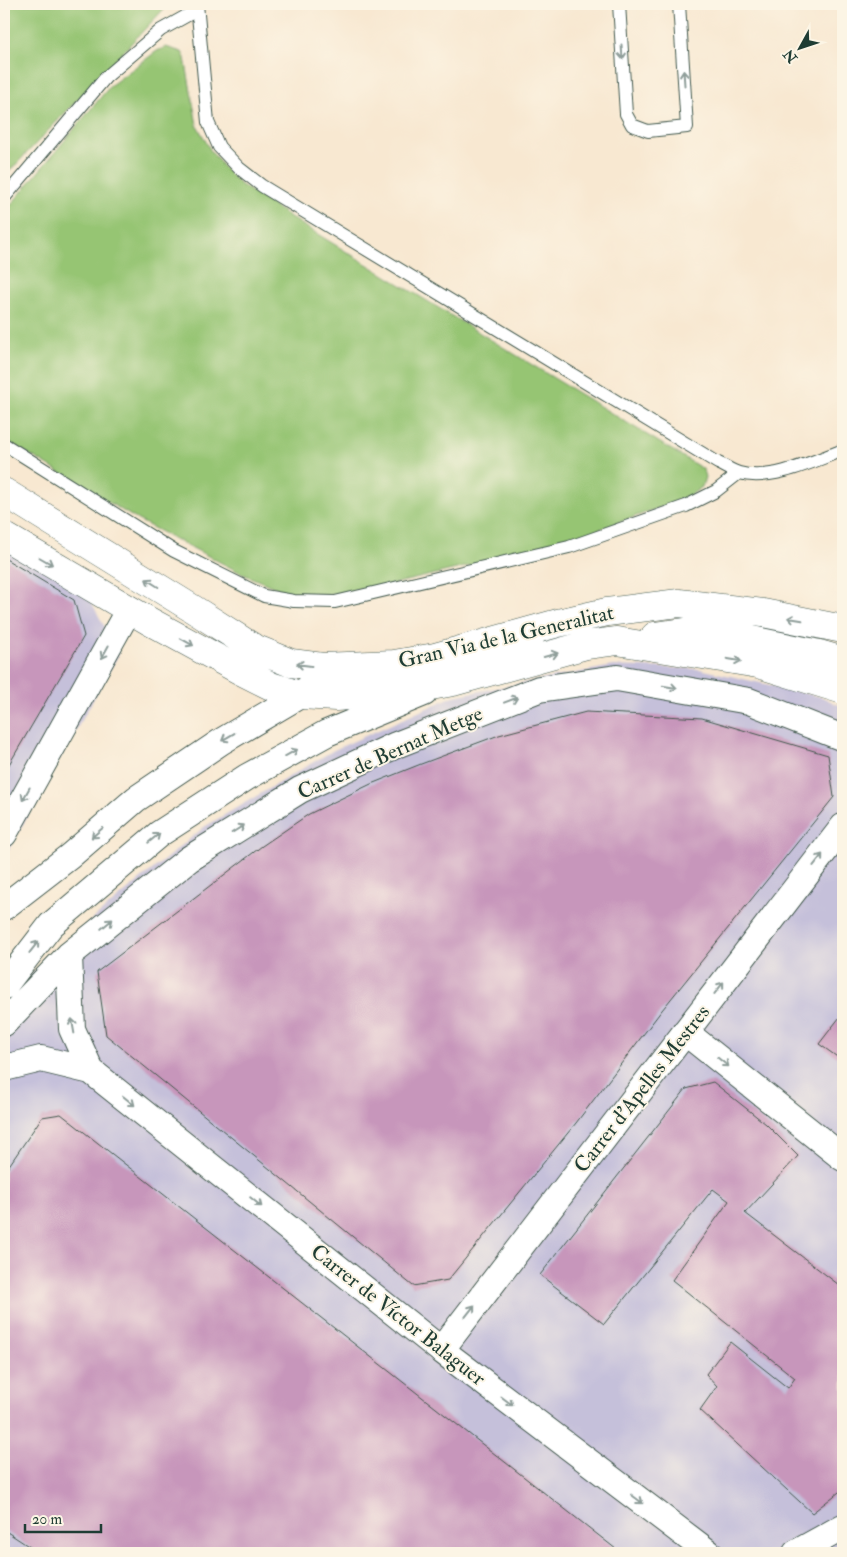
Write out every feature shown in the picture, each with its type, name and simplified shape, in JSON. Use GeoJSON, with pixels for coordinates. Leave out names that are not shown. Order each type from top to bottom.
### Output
{"type":"FeatureCollection","features":[{"type":"Feature","properties":{"kind":"street","name":"Gran Via de la Generalitat"},"geometry":{"type":"LineString","coordinates":[[4,492],[254,648],[291,663],[323,667],[394,664],[435,657],[607,612],[679,604],[764,613],[843,629]]}},
{"type":"Feature","properties":{"kind":"street","name":"Gran Via de la Generalitat"},"geometry":{"type":"LineString","coordinates":[[4,536],[239,670],[271,686],[300,695],[336,697],[398,692],[453,682],[586,645],[617,641],[758,664],[843,690]]}},
{"type":"Feature","properties":{"kind":"street"},"geometry":{"type":"LineString","coordinates":[[4,834],[129,609]]}},
{"type":"Feature","properties":{"kind":"street"},"geometry":{"type":"LineString","coordinates":[[4,907],[70,856],[136,799],[222,741],[300,695],[312,685],[327,682],[364,681],[404,676],[494,656],[558,624]]}},
{"type":"Feature","properties":{"kind":"street"},"geometry":{"type":"LineString","coordinates":[[617,641],[686,632],[737,637],[843,660]]}},
{"type":"Feature","properties":{"kind":"street","name":"Carrer de Bernat Metge"},"geometry":{"type":"LineString","coordinates":[[4,1023],[69,955],[189,859],[300,790],[396,745],[539,689],[617,678],[749,701],[843,738]]}},
{"type":"Feature","properties":{"kind":"street","name":"Carrer de Bernat Metge"},"geometry":{"type":"LineString","coordinates":[[4,986],[51,924],[159,834],[247,777],[327,733],[453,682]]}},
{"type":"Feature","properties":{"kind":"street","name":"Carrer d'Apelles Mestres"},"geometry":{"type":"LineString","coordinates":[[440,1350],[843,827]]}},
{"type":"Feature","properties":{"kind":"street","name":"Carrer de Víctor Balaguer"},"geometry":{"type":"LineString","coordinates":[[69,955],[72,1029],[91,1070]]}},
{"type":"Feature","properties":{"kind":"street"},"geometry":{"type":"LineString","coordinates":[[685,1032],[843,1158]]}},
{"type":"Feature","properties":{"kind":"street","name":"Carrer de Víctor Balaguer"},"geometry":{"type":"LineString","coordinates":[[4,1068],[41,1059],[91,1070],[440,1350],[709,1553]]}},
{"type":"Feature","properties":{"kind":"street"},"geometry":{"type":"LineString","coordinates":[[796,1553],[843,1527]]}},
{"type":"Feature","properties":{"kind":"lane"},"geometry":{"type":"LineString","coordinates":[[619,4],[626,114],[632,125],[648,131],[687,127],[679,4]]}},
{"type":"Feature","properties":{"kind":"lane"},"geometry":{"type":"LineString","coordinates":[[4,198],[106,77],[161,30],[197,7],[208,122],[219,147],[239,168],[262,186],[718,463],[739,473],[765,475],[798,467],[843,450]]}},
{"type":"Feature","properties":{"kind":"lane"},"geometry":{"type":"LineString","coordinates":[[4,444],[174,550],[264,596],[294,601],[335,602],[569,547],[686,506],[716,490],[739,473]]}},
{"type":"Feature","properties":{"kind":"shaded area"},"geometry":{"type":"Polygon","coordinates":[[[4,544],[84,588],[119,654],[4,858],[4,544]]]}},
{"type":"Feature","properties":{"kind":"shaded area"},"geometry":{"type":"Polygon","coordinates":[[[613,666],[700,669],[822,697],[843,707],[843,1553],[4,1553],[4,1000],[59,947],[204,827],[334,750],[454,696],[613,666]]]}},
{"type":"Feature","properties":{"kind":"green space"},"geometry":{"type":"Polygon","coordinates":[[[4,4],[167,4],[4,177],[4,4]]]}},
{"type":"Feature","properties":{"kind":"green space"},"geometry":{"type":"Polygon","coordinates":[[[166,47],[182,52],[185,58],[197,125],[211,151],[240,184],[301,224],[703,469],[705,477],[702,487],[686,498],[590,533],[528,552],[389,585],[327,595],[286,592],[245,575],[138,520],[4,439],[4,213],[111,85],[157,51],[166,47]]]}},
{"type":"Feature","properties":{"kind":"building"},"geometry":{"type":"Polygon","coordinates":[[[4,558],[74,600],[84,636],[4,773],[4,558]]]}},
{"type":"Feature","properties":{"kind":"building"},"geometry":{"type":"Polygon","coordinates":[[[586,712],[702,718],[828,755],[834,797],[662,1010],[576,1123],[448,1280],[413,1286],[106,1035],[97,972],[262,846],[309,814],[371,784],[499,735],[586,712]]]}},
{"type":"Feature","properties":{"kind":"building"},"geometry":{"type":"Polygon","coordinates":[[[843,1013],[843,1061],[819,1044],[843,1013]]]}},
{"type":"Feature","properties":{"kind":"building"},"geometry":{"type":"Polygon","coordinates":[[[713,1082],[766,1124],[798,1156],[745,1213],[843,1288],[843,1489],[812,1513],[700,1410],[717,1386],[706,1374],[730,1342],[788,1388],[795,1378],[672,1280],[729,1201],[713,1189],[604,1324],[540,1275],[686,1089],[713,1082]]]}},
{"type":"Feature","properties":{"kind":"building"},"geometry":{"type":"Polygon","coordinates":[[[61,1114],[621,1553],[39,1553],[4,1530],[4,1173],[42,1117],[61,1114]]]}}]}
